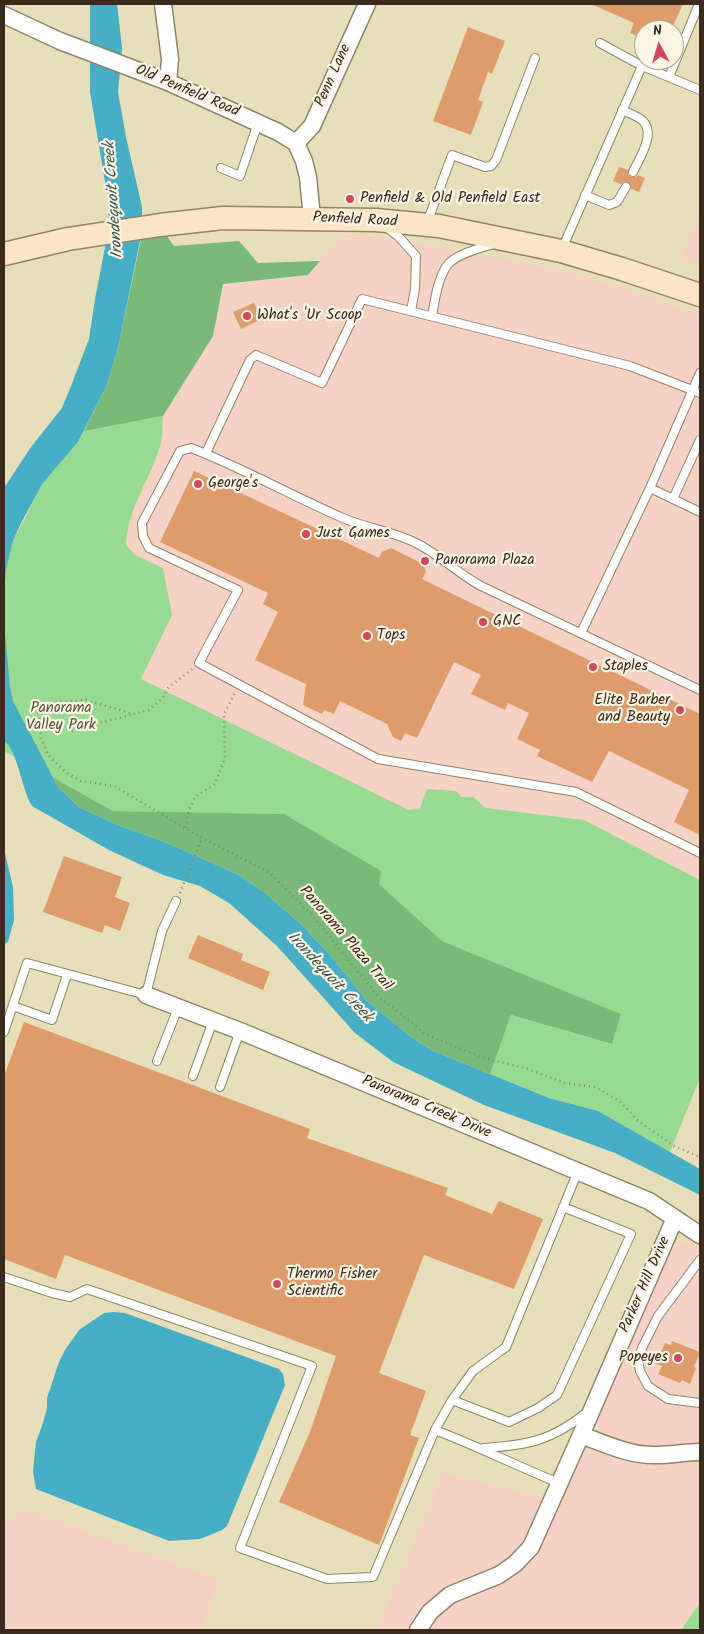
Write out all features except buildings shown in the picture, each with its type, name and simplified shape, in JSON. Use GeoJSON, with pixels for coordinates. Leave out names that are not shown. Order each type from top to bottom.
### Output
{"type":"FeatureCollection","features":[{"type":"Feature","properties":{"kind":"main road","name":"Penfield Road"},"geometry":{"type":"LineString","coordinates":[[4,254],[68,239],[160,225],[223,218],[376,220],[426,225],[561,251],[700,295]]}},
{"type":"Feature","properties":{"kind":"street"},"geometry":{"type":"LineString","coordinates":[[163,4],[170,58],[168,82]]}},
{"type":"Feature","properties":{"kind":"street","name":"Penn Lane"},"geometry":{"type":"LineString","coordinates":[[296,143],[312,126],[366,4]]}},
{"type":"Feature","properties":{"kind":"street","name":"Old Penfield Road"},"geometry":{"type":"LineString","coordinates":[[4,15],[60,42],[168,82],[278,132],[296,143]]}},
{"type":"Feature","properties":{"kind":"street"},"geometry":{"type":"LineString","coordinates":[[296,143],[304,161],[308,177],[312,218]]}},
{"type":"Feature","properties":{"kind":"street","name":"Panorama Creek Drive"},"geometry":{"type":"LineString","coordinates":[[146,995],[240,1031],[649,1201],[700,1235]]}},
{"type":"Feature","properties":{"kind":"street","name":"Parker Hill Drive"},"geometry":{"type":"LineString","coordinates":[[418,1630],[430,1612],[450,1595],[499,1575],[515,1564],[532,1547],[675,1218]]}},
{"type":"Feature","properties":{"kind":"street"},"geometry":{"type":"LineString","coordinates":[[581,1435],[622,1451],[640,1454],[657,1455],[700,1452]]}},
{"type":"Feature","properties":{"kind":"lane"},"geometry":{"type":"LineString","coordinates":[[669,77],[699,4]]}},
{"type":"Feature","properties":{"kind":"lane"},"geometry":{"type":"LineString","coordinates":[[600,43],[634,62]]}},
{"type":"Feature","properties":{"kind":"lane"},"geometry":{"type":"LineString","coordinates":[[426,225],[452,155],[485,167],[491,166],[496,160],[535,58]]}},
{"type":"Feature","properties":{"kind":"lane"},"geometry":{"type":"LineString","coordinates":[[561,251],[640,70]]}},
{"type":"Feature","properties":{"kind":"lane"},"geometry":{"type":"LineString","coordinates":[[652,70],[700,90]]}},
{"type":"Feature","properties":{"kind":"lane"},"geometry":{"type":"LineString","coordinates":[[622,110],[642,120],[647,127],[649,136],[633,172]]}},
{"type":"Feature","properties":{"kind":"lane"},"geometry":{"type":"LineString","coordinates":[[221,168],[240,176],[258,123]]}},
{"type":"Feature","properties":{"kind":"lane"},"geometry":{"type":"LineString","coordinates":[[586,195],[609,205],[617,202],[626,187]]}},
{"type":"Feature","properties":{"kind":"lane"},"geometry":{"type":"LineString","coordinates":[[376,220],[398,236],[416,256],[416,289],[412,311]]}},
{"type":"Feature","properties":{"kind":"lane"},"geometry":{"type":"LineString","coordinates":[[432,316],[437,289],[446,266],[465,253],[506,240]]}},
{"type":"Feature","properties":{"kind":"lane"},"geometry":{"type":"LineString","coordinates":[[206,453],[250,360],[256,355],[322,383],[362,299],[630,366],[696,391]]}},
{"type":"Feature","properties":{"kind":"lane"},"geometry":{"type":"LineString","coordinates":[[581,633],[696,391],[700,373]]}},
{"type":"Feature","properties":{"kind":"lane"},"geometry":{"type":"LineString","coordinates":[[673,498],[700,440]]}},
{"type":"Feature","properties":{"kind":"lane"},"geometry":{"type":"LineString","coordinates":[[700,690],[468,579],[450,563],[416,543],[396,534],[343,518],[206,453],[191,448],[180,451],[142,523],[143,536],[149,548],[238,590],[199,663],[378,759],[576,792],[700,853]]}},
{"type":"Feature","properties":{"kind":"lane"},"geometry":{"type":"LineString","coordinates":[[650,488],[700,512]]}},
{"type":"Feature","properties":{"kind":"lane"},"geometry":{"type":"LineString","coordinates":[[4,1032],[27,963],[146,995],[162,931],[176,901]]}},
{"type":"Feature","properties":{"kind":"lane"},"geometry":{"type":"LineString","coordinates":[[13,1006],[52,1020],[67,975]]}},
{"type":"Feature","properties":{"kind":"lane"},"geometry":{"type":"LineString","coordinates":[[157,1061],[178,1008]]}},
{"type":"Feature","properties":{"kind":"lane"},"geometry":{"type":"LineString","coordinates":[[193,1076],[213,1021]]}},
{"type":"Feature","properties":{"kind":"lane"},"geometry":{"type":"LineString","coordinates":[[220,1087],[240,1031]]}},
{"type":"Feature","properties":{"kind":"lane"},"geometry":{"type":"LineString","coordinates":[[4,1277],[70,1297],[87,1289],[312,1366],[240,1548],[327,1579],[373,1577],[435,1430],[452,1400],[473,1372],[506,1347],[578,1171]]}},
{"type":"Feature","properties":{"kind":"lane"},"geometry":{"type":"LineString","coordinates":[[452,1400],[509,1422],[538,1408],[558,1395],[631,1234],[563,1207]]}},
{"type":"Feature","properties":{"kind":"lane"},"geometry":{"type":"LineString","coordinates":[[700,1260],[658,1316],[638,1360],[640,1371],[648,1386],[668,1399],[700,1402]]}},
{"type":"Feature","properties":{"kind":"lane"},"geometry":{"type":"LineString","coordinates":[[484,1448],[518,1446],[547,1438],[571,1424],[593,1407]]}},
{"type":"Feature","properties":{"kind":"lane"},"geometry":{"type":"LineString","coordinates":[[435,1430],[484,1448],[496,1456],[559,1483]]}},
{"type":"Feature","properties":{"kind":"path"},"geometry":{"type":"LineString","coordinates":[[72,732],[77,728],[149,710],[162,699],[168,688],[199,663]]}},
{"type":"Feature","properties":{"kind":"path"},"geometry":{"type":"LineString","coordinates":[[186,828],[189,809],[195,797],[215,784],[225,758],[224,714],[238,684]]}},
{"type":"Feature","properties":{"kind":"path","name":"Panorama Plaza Trail"},"geometry":{"type":"LineString","coordinates":[[132,714],[86,700],[53,702],[39,718],[41,738],[48,755],[66,773],[81,781],[114,786],[202,838],[270,872],[311,914],[379,997],[427,1035],[484,1058],[525,1068],[565,1083],[595,1087],[621,1102],[636,1119],[674,1146],[700,1157]]}},
{"type":"Feature","properties":{"kind":"path"},"geometry":{"type":"LineString","coordinates":[[185,884],[202,838]]}},
{"type":"Feature","properties":{"kind":"shaded area"},"geometry":{"type":"Polygon","coordinates":[[[700,212],[700,264],[680,259],[700,212]]]}},
{"type":"Feature","properties":{"kind":"shaded area","name":"Panorama Plaza"},"geometry":{"type":"Polygon","coordinates":[[[343,235],[390,238],[452,248],[478,256],[503,258],[570,273],[630,290],[700,315],[700,880],[584,820],[486,808],[473,797],[461,797],[427,789],[420,808],[409,810],[140,679],[172,615],[163,568],[135,555],[126,545],[127,528],[160,449],[163,416],[213,336],[223,284],[308,275],[343,235]]]}},
{"type":"Feature","properties":{"kind":"shaded area"},"geometry":{"type":"Polygon","coordinates":[[[678,1242],[693,1243],[700,1249],[700,1444],[655,1447],[635,1446],[608,1437],[600,1429],[597,1420],[672,1246],[678,1242]]]}},
{"type":"Feature","properties":{"kind":"shaded area"},"geometry":{"type":"Polygon","coordinates":[[[595,1450],[637,1462],[660,1463],[700,1459],[700,1603],[681,1630],[376,1630],[443,1472],[560,1502],[578,1461],[588,1452],[595,1450]]]}},
{"type":"Feature","properties":{"kind":"shaded area"},"geometry":{"type":"Polygon","coordinates":[[[28,1510],[220,1580],[202,1630],[4,1630],[4,1520],[28,1510]]]}},
{"type":"Feature","properties":{"kind":"green space"},"geometry":{"type":"Polygon","coordinates":[[[167,236],[174,246],[239,241],[258,263],[320,261],[308,275],[223,284],[213,336],[163,416],[84,431],[107,385],[118,348],[141,239],[167,236]]]}},
{"type":"Feature","properties":{"kind":"green space","name":"Panorama Valley Park"},"geometry":{"type":"Polygon","coordinates":[[[163,416],[160,446],[155,462],[134,507],[126,545],[135,555],[163,568],[172,615],[141,679],[409,810],[420,808],[427,789],[456,791],[461,797],[473,797],[486,808],[584,820],[700,880],[700,1078],[670,1152],[598,1111],[549,1098],[490,1074],[511,1015],[611,1044],[621,1014],[442,941],[379,884],[284,814],[113,811],[4,751],[4,556],[8,558],[13,541],[43,483],[78,442],[84,431],[163,416]]]}},
{"type":"Feature","properties":{"kind":"green space"},"geometry":{"type":"Polygon","coordinates":[[[52,777],[113,811],[284,814],[381,871],[379,884],[442,941],[621,1014],[612,1044],[511,1015],[490,1074],[431,1050],[410,1036],[367,1001],[331,956],[301,924],[265,893],[239,875],[79,807],[58,787],[52,777]]]}},
{"type":"Feature","properties":{"kind":"green space"},"geometry":{"type":"Polygon","coordinates":[[[700,1603],[700,1630],[681,1630],[700,1603]]]}},
{"type":"Feature","properties":{"kind":"water","name":"Irondequoit Creek"},"geometry":{"type":"Polygon","coordinates":[[[90,4],[117,4],[122,48],[118,92],[142,207],[142,231],[118,348],[107,385],[78,442],[43,483],[21,523],[13,541],[6,569],[4,594],[4,488],[31,447],[62,408],[89,339],[107,237],[109,206],[90,92],[90,4]]]}},
{"type":"Feature","properties":{"kind":"water","name":"Irondequoit Creek"},"geometry":{"type":"Polygon","coordinates":[[[4,622],[10,688],[13,701],[58,787],[79,807],[239,875],[265,893],[301,924],[331,956],[367,1001],[410,1036],[431,1050],[549,1098],[598,1111],[700,1169],[700,1195],[615,1153],[484,1105],[393,1062],[355,1033],[277,946],[229,903],[200,886],[163,875],[109,850],[32,806],[16,761],[9,745],[4,741],[4,622]]]}},
{"type":"Feature","properties":{"kind":"water"},"geometry":{"type":"Polygon","coordinates":[[[4,849],[13,887],[14,920],[8,942],[4,944],[4,849]]]}},
{"type":"Feature","properties":{"kind":"water"},"geometry":{"type":"Polygon","coordinates":[[[104,1313],[125,1313],[279,1369],[283,1374],[285,1385],[227,1526],[222,1530],[200,1539],[169,1541],[36,1489],[33,1471],[36,1442],[47,1408],[47,1398],[59,1362],[79,1330],[104,1313]]]}},
{"type":"Feature","properties":{"kind":"place","name":"Penfield & Old Penfield East"},"geometry":{"type":"Point","coordinates":[350,199]}},
{"type":"Feature","properties":{"kind":"place","name":"What's 'Ur Scoop"},"geometry":{"type":"Point","coordinates":[247,316]}},
{"type":"Feature","properties":{"kind":"place","name":"George's"},"geometry":{"type":"Point","coordinates":[198,484]}},
{"type":"Feature","properties":{"kind":"place","name":"Just Games"},"geometry":{"type":"Point","coordinates":[306,534]}},
{"type":"Feature","properties":{"kind":"place","name":"Panorama Plaza"},"geometry":{"type":"Point","coordinates":[425,561]}},
{"type":"Feature","properties":{"kind":"place","name":"GNC"},"geometry":{"type":"Point","coordinates":[483,622]}},
{"type":"Feature","properties":{"kind":"place","name":"Tops"},"geometry":{"type":"Point","coordinates":[367,636]}},
{"type":"Feature","properties":{"kind":"place","name":"Staples"},"geometry":{"type":"Point","coordinates":[593,667]}},
{"type":"Feature","properties":{"kind":"place","name":"Elite Barber and Beauty"},"geometry":{"type":"Point","coordinates":[680,710]}},
{"type":"Feature","properties":{"kind":"place","name":"Thermo Fisher Scientific"},"geometry":{"type":"Point","coordinates":[277,1284]}},
{"type":"Feature","properties":{"kind":"place","name":"Popeyes"},"geometry":{"type":"Point","coordinates":[678,1358]}}]}
